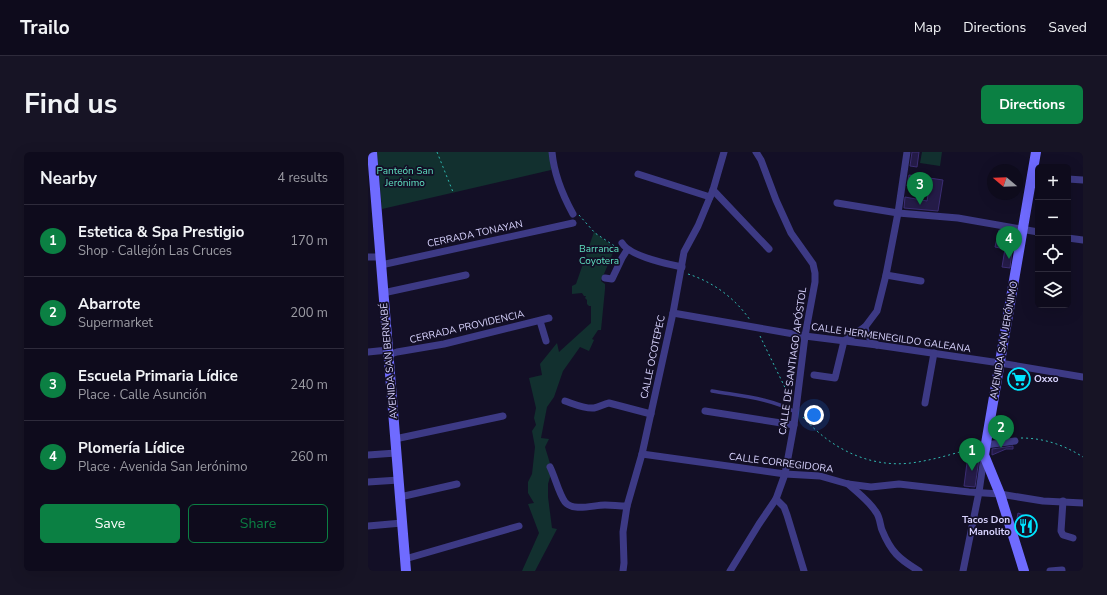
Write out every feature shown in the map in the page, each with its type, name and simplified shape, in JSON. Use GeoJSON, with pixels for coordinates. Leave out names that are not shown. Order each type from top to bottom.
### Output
{"type":"FeatureCollection","features":[{"type":"Feature","properties":{"kind":"main road","name":"AVENIDA SAN JERÓNIMO"},"geometry":{"type":"LineString","coordinates":[[1036,152],[1036,164]]}},
{"type":"Feature","properties":{"kind":"main road","name":"AVENIDA SAN BERNABÉ"},"geometry":{"type":"LineString","coordinates":[[371,153],[371,176],[381,261],[406,571]]}},
{"type":"Feature","properties":{"kind":"main road","name":"AVENIDA SAN JERÓNIMO"},"geometry":{"type":"LineString","coordinates":[[984,456],[981,446],[1000,363],[1023,229],[1035,176]]}},
{"type":"Feature","properties":{"kind":"main road"},"geometry":{"type":"LineString","coordinates":[[984,456],[1000,494],[1024,571]]}},
{"type":"Feature","properties":{"kind":"street"},"geometry":{"type":"LineString","coordinates":[[552,152],[555,173],[560,189],[575,212]]}},
{"type":"Feature","properties":{"kind":"street","name":"CALLE OCOTEPEC"},"geometry":{"type":"LineString","coordinates":[[623,571],[623,532],[627,506],[642,454],[684,270],[684,252],[698,226],[711,194],[724,152]]}},
{"type":"Feature","properties":{"kind":"street","name":"CALLE DE SANTIAGO APÓSTOL"},"geometry":{"type":"LineString","coordinates":[[730,571],[754,530],[776,499],[784,474],[797,413],[806,336],[815,282],[813,264],[791,233],[776,200],[761,160],[756,152]]}},
{"type":"Feature","properties":{"kind":"street"},"geometry":{"type":"LineString","coordinates":[[814,375],[835,378],[844,341],[865,326],[877,311],[886,275],[898,213],[907,152]]}},
{"type":"Feature","properties":{"kind":"street"},"geometry":{"type":"LineString","coordinates":[[638,174],[711,194],[769,249]]}},
{"type":"Feature","properties":{"kind":"street"},"geometry":{"type":"LineString","coordinates":[[1071,179],[1083,180]]}},
{"type":"Feature","properties":{"kind":"street"},"geometry":{"type":"LineString","coordinates":[[837,203],[898,213],[958,218],[1035,231]]}},
{"type":"Feature","properties":{"kind":"street","name":"CERRADA TONAYAN"},"geometry":{"type":"LineString","coordinates":[[368,257],[381,261],[573,223]]}},
{"type":"Feature","properties":{"kind":"street"},"geometry":{"type":"LineString","coordinates":[[1071,238],[1083,240]]}},
{"type":"Feature","properties":{"kind":"street"},"geometry":{"type":"LineString","coordinates":[[621,246],[627,250],[684,270]]}},
{"type":"Feature","properties":{"kind":"street"},"geometry":{"type":"LineString","coordinates":[[605,278],[612,279],[627,250]]}},
{"type":"Feature","properties":{"kind":"street"},"geometry":{"type":"LineString","coordinates":[[383,293],[466,275]]}},
{"type":"Feature","properties":{"kind":"street"},"geometry":{"type":"LineString","coordinates":[[886,275],[921,281]]}},
{"type":"Feature","properties":{"kind":"street","name":"CALLE HERMENEGILDO GALEANA"},"geometry":{"type":"LineString","coordinates":[[673,313],[806,336],[1000,363],[1083,378]]}},
{"type":"Feature","properties":{"kind":"street","name":"CERRADA PROVIDENCIA"},"geometry":{"type":"LineString","coordinates":[[368,352],[388,353],[444,344],[550,318]]}},
{"type":"Feature","properties":{"kind":"street"},"geometry":{"type":"LineString","coordinates":[[540,321],[546,341]]}},
{"type":"Feature","properties":{"kind":"street"},"geometry":{"type":"LineString","coordinates":[[865,326],[866,333],[870,340],[877,345]]}},
{"type":"Feature","properties":{"kind":"street"},"geometry":{"type":"LineString","coordinates":[[925,403],[934,353]]}},
{"type":"Feature","properties":{"kind":"street"},"geometry":{"type":"LineString","coordinates":[[565,401],[588,408],[595,408],[603,404],[610,403],[651,414]]}},
{"type":"Feature","properties":{"kind":"street"},"geometry":{"type":"LineString","coordinates":[[705,410],[794,425]]}},
{"type":"Feature","properties":{"kind":"street"},"geometry":{"type":"LineString","coordinates":[[395,439],[502,416]]}},
{"type":"Feature","properties":{"kind":"street"},"geometry":{"type":"LineString","coordinates":[[981,446],[1015,439]]}},
{"type":"Feature","properties":{"kind":"street"},"geometry":{"type":"LineString","coordinates":[[368,455],[396,453]]}},
{"type":"Feature","properties":{"kind":"street","name":"CALLE CORREGIDORA"},"geometry":{"type":"LineString","coordinates":[[642,454],[784,474],[820,476],[848,484],[871,487],[899,484],[1000,494],[1043,501],[1083,503]]}},
{"type":"Feature","properties":{"kind":"street"},"geometry":{"type":"LineString","coordinates":[[963,571],[979,492],[984,456]]}},
{"type":"Feature","properties":{"kind":"street"},"geometry":{"type":"LineString","coordinates":[[550,467],[562,497],[570,505],[580,507],[604,505],[627,506]]}},
{"type":"Feature","properties":{"kind":"street"},"geometry":{"type":"LineString","coordinates":[[368,482],[399,480]]}},
{"type":"Feature","properties":{"kind":"street"},"geometry":{"type":"LineString","coordinates":[[400,497],[457,484]]}},
{"type":"Feature","properties":{"kind":"street"},"geometry":{"type":"LineString","coordinates":[[848,484],[864,498],[877,513],[887,542],[894,552],[905,562],[919,571]]}},
{"type":"Feature","properties":{"kind":"street"},"geometry":{"type":"LineString","coordinates":[[776,499],[784,507],[787,514],[804,571]]}},
{"type":"Feature","properties":{"kind":"street"},"geometry":{"type":"LineString","coordinates":[[1063,501],[1061,531],[1063,535],[1073,538]]}},
{"type":"Feature","properties":{"kind":"street"},"geometry":{"type":"LineString","coordinates":[[368,526],[402,523]]}},
{"type":"Feature","properties":{"kind":"street"},"geometry":{"type":"LineString","coordinates":[[405,559],[519,526]]}},
{"type":"Feature","properties":{"kind":"street"},"geometry":{"type":"LineString","coordinates":[[1050,571],[1062,570]]}},
{"type":"Feature","properties":{"kind":"lane"},"geometry":{"type":"LineString","coordinates":[[712,391],[769,401],[784,405],[797,413]]}},
{"type":"Feature","properties":{"kind":"path"},"geometry":{"type":"LineString","coordinates":[[437,152],[453,192]]}},
{"type":"Feature","properties":{"kind":"path"},"geometry":{"type":"LineString","coordinates":[[575,212],[595,233],[621,246]]}},
{"type":"Feature","properties":{"kind":"path"},"geometry":{"type":"LineString","coordinates":[[684,270],[721,290],[737,304],[753,324]]}},
{"type":"Feature","properties":{"kind":"path"},"geometry":{"type":"LineString","coordinates":[[760,336],[793,404]]}},
{"type":"Feature","properties":{"kind":"path"},"geometry":{"type":"LineString","coordinates":[[797,413],[817,433],[834,445],[853,455],[880,462],[910,463],[949,455],[981,446]]}},
{"type":"Feature","properties":{"kind":"path"},"geometry":{"type":"LineString","coordinates":[[1015,439],[1030,438],[1045,440],[1070,449],[1083,456]]}},
{"type":"Feature","properties":{"kind":"green space","name":"Panteón San Jerónimo"},"geometry":{"type":"Polygon","coordinates":[[[377,152],[550,152],[551,170],[382,209],[377,152]]]}},
{"type":"Feature","properties":{"kind":"green space"},"geometry":{"type":"Polygon","coordinates":[[[922,152],[942,152],[940,166],[920,163],[922,152]]]}},
{"type":"Feature","properties":{"kind":"green space","name":"Barranca Coyotera"},"geometry":{"type":"Polygon","coordinates":[[[594,232],[615,248],[601,281],[605,284],[605,289],[601,330],[598,330],[592,339],[594,340],[589,351],[580,347],[563,371],[554,397],[547,407],[541,438],[549,439],[545,447],[552,470],[548,484],[548,497],[552,528],[557,529],[535,571],[522,571],[539,533],[528,504],[534,503],[528,493],[528,482],[532,474],[535,447],[532,431],[536,425],[534,418],[536,408],[529,378],[542,375],[540,364],[557,343],[559,352],[591,323],[591,306],[587,304],[587,300],[585,298],[586,296],[582,293],[572,294],[572,286],[576,284],[594,232]]]}},
{"type":"Feature","properties":{"kind":"building"},"geometry":{"type":"Polygon","coordinates":[[[912,152],[919,152],[917,167],[910,166],[912,152]]]}},
{"type":"Feature","properties":{"kind":"building"},"geometry":{"type":"Polygon","coordinates":[[[909,175],[943,180],[938,211],[904,208],[905,197],[927,201],[929,189],[907,186],[909,175]]]}},
{"type":"Feature","properties":{"kind":"building"},"geometry":{"type":"Polygon","coordinates":[[[999,230],[1009,232],[1005,249],[995,247],[999,230]]]}},
{"type":"Feature","properties":{"kind":"building"},"geometry":{"type":"Polygon","coordinates":[[[1005,249],[1012,251],[1010,268],[1002,267],[1005,249]]]}},
{"type":"Feature","properties":{"kind":"building","name":"Oxxo"},"geometry":{"type":"Polygon","coordinates":[[[1012,370],[1029,373],[1026,387],[1009,385],[1012,370]]]}},
{"type":"Feature","properties":{"kind":"building"},"geometry":{"type":"Polygon","coordinates":[[[1013,446],[1013,449],[1006,449],[992,455],[992,449],[1013,446]]]}},
{"type":"Feature","properties":{"kind":"building"},"geometry":{"type":"Polygon","coordinates":[[[979,448],[975,487],[964,486],[968,455],[972,449],[979,448]]]}},
{"type":"Feature","properties":{"kind":"building","name":"Tacos Don Manolito"},"geometry":{"type":"Polygon","coordinates":[[[1018,513],[1034,519],[1030,533],[1023,536],[1017,518],[1018,513]]]}},
{"type":"Feature","properties":{"kind":"place","name":"Escuela Primaria Lídice"},"geometry":{"type":"Point","coordinates":[920,205]}},
{"type":"Feature","properties":{"kind":"place","name":"Plomería Lídice"},"geometry":{"type":"Point","coordinates":[1009,259]}},
{"type":"Feature","properties":{"kind":"place","name":"Oxxo"},"geometry":{"type":"Point","coordinates":[1019,379]}},
{"type":"Feature","properties":{"kind":"place","name":"Abarrote"},"geometry":{"type":"Point","coordinates":[1001,448]}},
{"type":"Feature","properties":{"kind":"place","name":"Estetica & Spa Prestigio"},"geometry":{"type":"Point","coordinates":[972,471]}},
{"type":"Feature","properties":{"kind":"place","name":"Tacos Don Manolito"},"geometry":{"type":"Point","coordinates":[1026,526]}}]}
